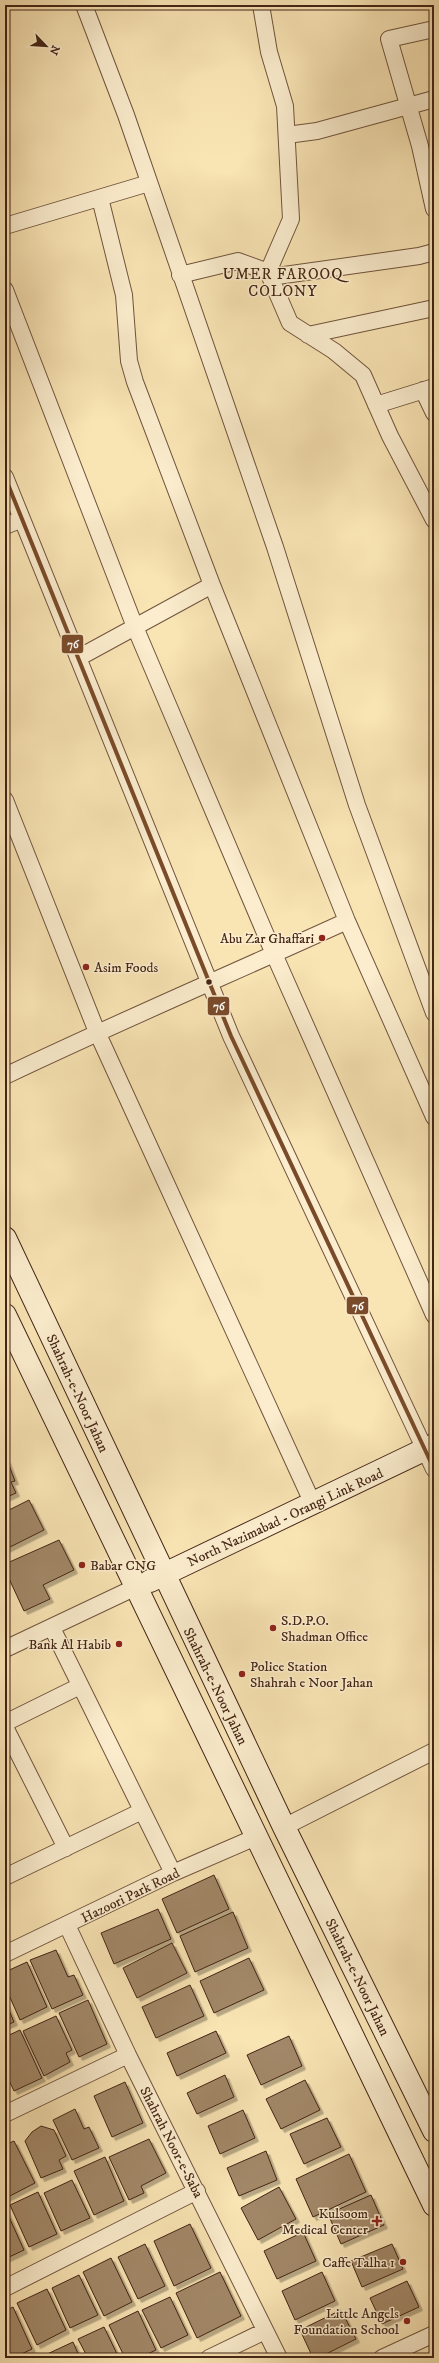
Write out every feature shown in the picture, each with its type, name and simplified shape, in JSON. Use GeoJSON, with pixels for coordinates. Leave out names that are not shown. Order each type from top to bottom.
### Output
{"type":"FeatureCollection","features":[{"type":"Feature","properties":{"kind":"main road","name":"Shahrah-e-Noor Jahan"},"geometry":{"type":"LineString","coordinates":[[5,1238],[163,1575],[284,1827],[434,2131]]}},
{"type":"Feature","properties":{"kind":"main road","name":"Shahrah-e-Noor Jahan"},"geometry":{"type":"LineString","coordinates":[[5,1315],[434,2205]]}},
{"type":"Feature","properties":{"kind":"main road","name":"North Nazimabad - Orangi Link Road"},"geometry":{"type":"LineString","coordinates":[[136,1587],[313,1504],[431,1455]]}},
{"type":"Feature","properties":{"kind":"main road"},"geometry":{"type":"LineString","coordinates":[[360,2052],[388,2038]]}},
{"type":"Feature","properties":{"kind":"street"},"geometry":{"type":"LineString","coordinates":[[84,5],[149,183],[275,546],[357,805],[434,1013]]}},
{"type":"Feature","properties":{"kind":"street"},"geometry":{"type":"LineString","coordinates":[[261,5],[269,52],[285,106],[291,219],[269,274],[290,323],[334,351],[364,375],[390,436],[434,520]]}},
{"type":"Feature","properties":{"kind":"street"},"geometry":{"type":"LineString","coordinates":[[433,202],[428,150],[408,106],[389,39],[434,29]]}},
{"type":"Feature","properties":{"kind":"street"},"geometry":{"type":"LineString","coordinates":[[287,135],[317,131],[434,99]]}},
{"type":"Feature","properties":{"kind":"street"},"geometry":{"type":"LineString","coordinates":[[5,226],[149,183]]}},
{"type":"Feature","properties":{"kind":"street"},"geometry":{"type":"LineString","coordinates":[[100,198],[124,295],[129,360],[135,382],[212,585],[347,920],[434,1117]]}},
{"type":"Feature","properties":{"kind":"street"},"geometry":{"type":"LineString","coordinates":[[180,275],[238,261],[269,274],[419,256],[434,252]]}},
{"type":"Feature","properties":{"kind":"street"},"geometry":{"type":"LineString","coordinates":[[5,290],[135,627],[274,954],[434,1315]]}},
{"type":"Feature","properties":{"kind":"street"},"geometry":{"type":"LineString","coordinates":[[308,335],[434,308]]}},
{"type":"Feature","properties":{"kind":"street"},"geometry":{"type":"LineString","coordinates":[[376,405],[429,389],[434,413]]}},
{"type":"Feature","properties":{"kind":"street"},"geometry":{"type":"LineString","coordinates":[[5,477],[230,1036],[431,1455]]}},
{"type":"Feature","properties":{"kind":"street"},"geometry":{"type":"LineString","coordinates":[[5,526],[22,519]]}},
{"type":"Feature","properties":{"kind":"street"},"geometry":{"type":"LineString","coordinates":[[78,658],[212,585]]}},
{"type":"Feature","properties":{"kind":"street"},"geometry":{"type":"LineString","coordinates":[[5,800],[97,1032],[313,1504]]}},
{"type":"Feature","properties":{"kind":"street"},"geometry":{"type":"LineString","coordinates":[[5,1076],[97,1032],[209,984],[347,920]]}},
{"type":"Feature","properties":{"kind":"street"},"geometry":{"type":"LineString","coordinates":[[5,1649],[136,1587]]}},
{"type":"Feature","properties":{"kind":"street"},"geometry":{"type":"LineString","coordinates":[[52,1628],[173,1873]]}},
{"type":"Feature","properties":{"kind":"street"},"geometry":{"type":"LineString","coordinates":[[5,1723],[80,1686]]}},
{"type":"Feature","properties":{"kind":"street"},"geometry":{"type":"LineString","coordinates":[[5,1727],[66,1848]]}},
{"type":"Feature","properties":{"kind":"street"},"geometry":{"type":"LineString","coordinates":[[284,1827],[434,1751]]}},
{"type":"Feature","properties":{"kind":"street"},"geometry":{"type":"LineString","coordinates":[[5,1877],[142,1811]]}},
{"type":"Feature","properties":{"kind":"street","name":"Hazoori Park Road"},"geometry":{"type":"LineString","coordinates":[[5,1954],[173,1873],[256,1837]]}},
{"type":"Feature","properties":{"kind":"street","name":"Shahrah Noor-e-Saba"},"geometry":{"type":"LineString","coordinates":[[67,1925],[128,2055],[279,2358]]}},
{"type":"Feature","properties":{"kind":"street"},"geometry":{"type":"LineString","coordinates":[[5,2114],[128,2055]]}},
{"type":"Feature","properties":{"kind":"street"},"geometry":{"type":"LineString","coordinates":[[5,2288],[197,2191]]}},
{"type":"Feature","properties":{"kind":"street"},"geometry":{"type":"LineString","coordinates":[[209,2358],[265,2330]]}},
{"type":"Feature","properties":{"kind":"street"},"geometry":{"type":"LineString","coordinates":[[382,2358],[434,2334]]}},
{"type":"Feature","properties":{"kind":"building"},"geometry":{"type":"Polygon","coordinates":[[[7,1460],[15,1481],[11,1482],[16,1493],[5,1498],[5,1461],[7,1460]]]}},
{"type":"Feature","properties":{"kind":"building"},"geometry":{"type":"Polygon","coordinates":[[[29,1500],[44,1530],[6,1549],[5,1512],[29,1500]]]}},
{"type":"Feature","properties":{"kind":"building"},"geometry":{"type":"Polygon","coordinates":[[[59,1540],[74,1570],[43,1585],[50,1599],[24,1611],[5,1570],[5,1564],[59,1540]]]}},
{"type":"Feature","properties":{"kind":"building"},"geometry":{"type":"Polygon","coordinates":[[[214,1875],[229,1909],[177,1933],[162,1899],[214,1875]]]}},
{"type":"Feature","properties":{"kind":"building"},"geometry":{"type":"Polygon","coordinates":[[[158,1909],[171,1939],[114,1964],[101,1933],[158,1909]]]}},
{"type":"Feature","properties":{"kind":"building"},"geometry":{"type":"Polygon","coordinates":[[[233,1912],[248,1948],[195,1972],[180,1936],[233,1912]]]}},
{"type":"Feature","properties":{"kind":"building"},"geometry":{"type":"Polygon","coordinates":[[[172,1943],[187,1973],[137,1998],[123,1968],[172,1943]]]}},
{"type":"Feature","properties":{"kind":"building"},"geometry":{"type":"Polygon","coordinates":[[[56,1950],[68,1977],[74,1975],[83,1995],[52,2009],[30,1960],[56,1950]]]}},
{"type":"Feature","properties":{"kind":"building"},"geometry":{"type":"Polygon","coordinates":[[[249,1958],[264,1990],[214,2013],[200,1981],[249,1958]]]}},
{"type":"Feature","properties":{"kind":"building"},"geometry":{"type":"Polygon","coordinates":[[[27,1962],[47,2007],[20,2020],[5,1986],[5,1972],[27,1962]]]}},
{"type":"Feature","properties":{"kind":"building"},"geometry":{"type":"Polygon","coordinates":[[[190,1985],[204,2016],[156,2038],[142,2007],[190,1985]]]}},
{"type":"Feature","properties":{"kind":"building"},"geometry":{"type":"Polygon","coordinates":[[[88,2000],[107,2044],[79,2057],[59,2013],[88,2000]]]}},
{"type":"Feature","properties":{"kind":"building"},"geometry":{"type":"Polygon","coordinates":[[[5,2001],[14,2022],[5,2026],[5,2001]]]}},
{"type":"Feature","properties":{"kind":"building"},"geometry":{"type":"Polygon","coordinates":[[[56,2016],[72,2050],[66,2053],[70,2062],[44,2076],[23,2031],[56,2016]]]}},
{"type":"Feature","properties":{"kind":"building"},"geometry":{"type":"Polygon","coordinates":[[[20,2030],[42,2078],[14,2091],[5,2072],[5,2037],[20,2030]]]}},
{"type":"Feature","properties":{"kind":"building"},"geometry":{"type":"Polygon","coordinates":[[[216,2031],[226,2053],[177,2076],[167,2053],[216,2031]]]}},
{"type":"Feature","properties":{"kind":"building"},"geometry":{"type":"Polygon","coordinates":[[[289,2036],[302,2066],[261,2085],[247,2055],[289,2036]]]}},
{"type":"Feature","properties":{"kind":"building"},"geometry":{"type":"Polygon","coordinates":[[[225,2075],[234,2097],[197,2114],[187,2093],[225,2075]]]}},
{"type":"Feature","properties":{"kind":"building"},"geometry":{"type":"Polygon","coordinates":[[[305,2080],[320,2110],[281,2129],[266,2099],[305,2080]]]}},
{"type":"Feature","properties":{"kind":"building"},"geometry":{"type":"Polygon","coordinates":[[[125,2082],[143,2123],[112,2137],[94,2096],[125,2082]]]}},
{"type":"Feature","properties":{"kind":"building"},"geometry":{"type":"Polygon","coordinates":[[[75,2109],[84,2129],[89,2127],[99,2148],[72,2160],[53,2120],[75,2109]]]}},
{"type":"Feature","properties":{"kind":"building"},"geometry":{"type":"Polygon","coordinates":[[[243,2110],[255,2138],[220,2154],[208,2126],[243,2110]]]}},
{"type":"Feature","properties":{"kind":"building"},"geometry":{"type":"Polygon","coordinates":[[[327,2118],[341,2147],[304,2164],[290,2134],[327,2118]]]}},
{"type":"Feature","properties":{"kind":"building"},"geometry":{"type":"Polygon","coordinates":[[[41,2126],[54,2130],[66,2156],[59,2160],[63,2169],[41,2178],[25,2141],[32,2132],[41,2126]]]}},
{"type":"Feature","properties":{"kind":"building"},"geometry":{"type":"Polygon","coordinates":[[[149,2139],[166,2173],[141,2186],[144,2193],[129,2200],[109,2157],[149,2139]]]}},
{"type":"Feature","properties":{"kind":"building"},"geometry":{"type":"Polygon","coordinates":[[[14,2141],[35,2183],[6,2198],[5,2145],[14,2141]]]}},
{"type":"Feature","properties":{"kind":"building"},"geometry":{"type":"Polygon","coordinates":[[[266,2151],[277,2180],[239,2196],[227,2168],[266,2151]]]}},
{"type":"Feature","properties":{"kind":"building"},"geometry":{"type":"Polygon","coordinates":[[[349,2154],[366,2192],[313,2217],[296,2179],[349,2154]]]}},
{"type":"Feature","properties":{"kind":"building"},"geometry":{"type":"Polygon","coordinates":[[[105,2157],[124,2201],[94,2215],[74,2171],[105,2157]]]}},
{"type":"Feature","properties":{"kind":"building"},"geometry":{"type":"Polygon","coordinates":[[[72,2180],[90,2218],[61,2231],[44,2193],[72,2180]]]}},
{"type":"Feature","properties":{"kind":"building"},"geometry":{"type":"Polygon","coordinates":[[[279,2187],[296,2219],[258,2240],[241,2208],[279,2187]]]}},
{"type":"Feature","properties":{"kind":"building"},"geometry":{"type":"Polygon","coordinates":[[[38,2192],[57,2234],[29,2247],[10,2205],[38,2192]]]}},
{"type":"Feature","properties":{"kind":"building"},"geometry":{"type":"Polygon","coordinates":[[[371,2195],[384,2225],[341,2244],[328,2214],[371,2195]]]}},
{"type":"Feature","properties":{"kind":"building"},"geometry":{"type":"Polygon","coordinates":[[[5,2208],[24,2250],[5,2259],[5,2208]]]}},
{"type":"Feature","properties":{"kind":"building"},"geometry":{"type":"Polygon","coordinates":[[[190,2224],[211,2268],[174,2286],[154,2241],[190,2224]]]}},
{"type":"Feature","properties":{"kind":"building"},"geometry":{"type":"Polygon","coordinates":[[[303,2232],[316,2261],[277,2279],[264,2251],[303,2232]]]}},
{"type":"Feature","properties":{"kind":"building"},"geometry":{"type":"Polygon","coordinates":[[[145,2244],[165,2286],[138,2299],[118,2257],[145,2244]]]}},
{"type":"Feature","properties":{"kind":"building"},"geometry":{"type":"Polygon","coordinates":[[[392,2244],[403,2269],[362,2287],[351,2261],[392,2244]]]}},
{"type":"Feature","properties":{"kind":"building"},"geometry":{"type":"Polygon","coordinates":[[[111,2258],[132,2302],[104,2316],[83,2272],[111,2258]]]}},
{"type":"Feature","properties":{"kind":"building"},"geometry":{"type":"Polygon","coordinates":[[[220,2272],[241,2316],[197,2338],[176,2293],[220,2272]]]}},
{"type":"Feature","properties":{"kind":"building"},"geometry":{"type":"Polygon","coordinates":[[[322,2272],[335,2301],[295,2320],[282,2291],[322,2272]]]}},
{"type":"Feature","properties":{"kind":"building"},"geometry":{"type":"Polygon","coordinates":[[[79,2275],[98,2315],[70,2328],[52,2288],[79,2275]]]}},
{"type":"Feature","properties":{"kind":"building"},"geometry":{"type":"Polygon","coordinates":[[[407,2281],[419,2307],[382,2324],[370,2298],[407,2281]]]}},
{"type":"Feature","properties":{"kind":"building"},"geometry":{"type":"Polygon","coordinates":[[[47,2289],[66,2330],[37,2345],[17,2303],[47,2289]]]}},
{"type":"Feature","properties":{"kind":"building"},"geometry":{"type":"Polygon","coordinates":[[[170,2297],[188,2335],[161,2348],[142,2310],[170,2297]]]}},
{"type":"Feature","properties":{"kind":"building"},"geometry":{"type":"Polygon","coordinates":[[[13,2307],[32,2349],[13,2358],[5,2358],[5,2311],[13,2307]]]}},
{"type":"Feature","properties":{"kind":"building"},"geometry":{"type":"Polygon","coordinates":[[[341,2310],[356,2339],[318,2358],[313,2358],[300,2330],[341,2310]]]}},
{"type":"Feature","properties":{"kind":"building"},"geometry":{"type":"Polygon","coordinates":[[[138,2311],[156,2350],[139,2358],[125,2358],[109,2325],[138,2311]]]}},
{"type":"Feature","properties":{"kind":"building"},"geometry":{"type":"Polygon","coordinates":[[[104,2327],[119,2358],[88,2358],[78,2339],[104,2327]]]}},
{"type":"Feature","properties":{"kind":"building"},"geometry":{"type":"Polygon","coordinates":[[[73,2342],[80,2358],[43,2358],[43,2356],[73,2342]]]}},
{"type":"Feature","properties":{"kind":"transit line","name":"76"},"geometry":{"type":"LineString","coordinates":[[5,477],[231,1036],[434,1469]]}},
{"type":"Feature","properties":{"kind":"place","name":"Abu Zar Ghaffari"},"geometry":{"type":"Point","coordinates":[322,938]}},
{"type":"Feature","properties":{"kind":"place","name":"Asim Foods"},"geometry":{"type":"Point","coordinates":[86,967]}},
{"type":"Feature","properties":{"kind":"place","name":"Babar CNG"},"geometry":{"type":"Point","coordinates":[82,1565]}},
{"type":"Feature","properties":{"kind":"place","name":"S.D.P.O. Shadman Office"},"geometry":{"type":"Point","coordinates":[273,1628]}},
{"type":"Feature","properties":{"kind":"place","name":"Bank Al Habib"},"geometry":{"type":"Point","coordinates":[119,1644]}},
{"type":"Feature","properties":{"kind":"place","name":"Police Station Shahrah e Noor Jahan"},"geometry":{"type":"Point","coordinates":[242,1674]}},
{"type":"Feature","properties":{"kind":"place","name":"Kulsoom Medical Center"},"geometry":{"type":"Point","coordinates":[377,2221]}},
{"type":"Feature","properties":{"kind":"place","name":"Caffe Talha 1"},"geometry":{"type":"Point","coordinates":[403,2262]}},
{"type":"Feature","properties":{"kind":"place","name":"Little Angels Foundation School"},"geometry":{"type":"Point","coordinates":[407,2321]}},
{"type":"Feature","properties":{"kind":"district","name":"UMER FAROOQ COLONY"},"geometry":{"type":"Point","coordinates":[283,282]}}]}
